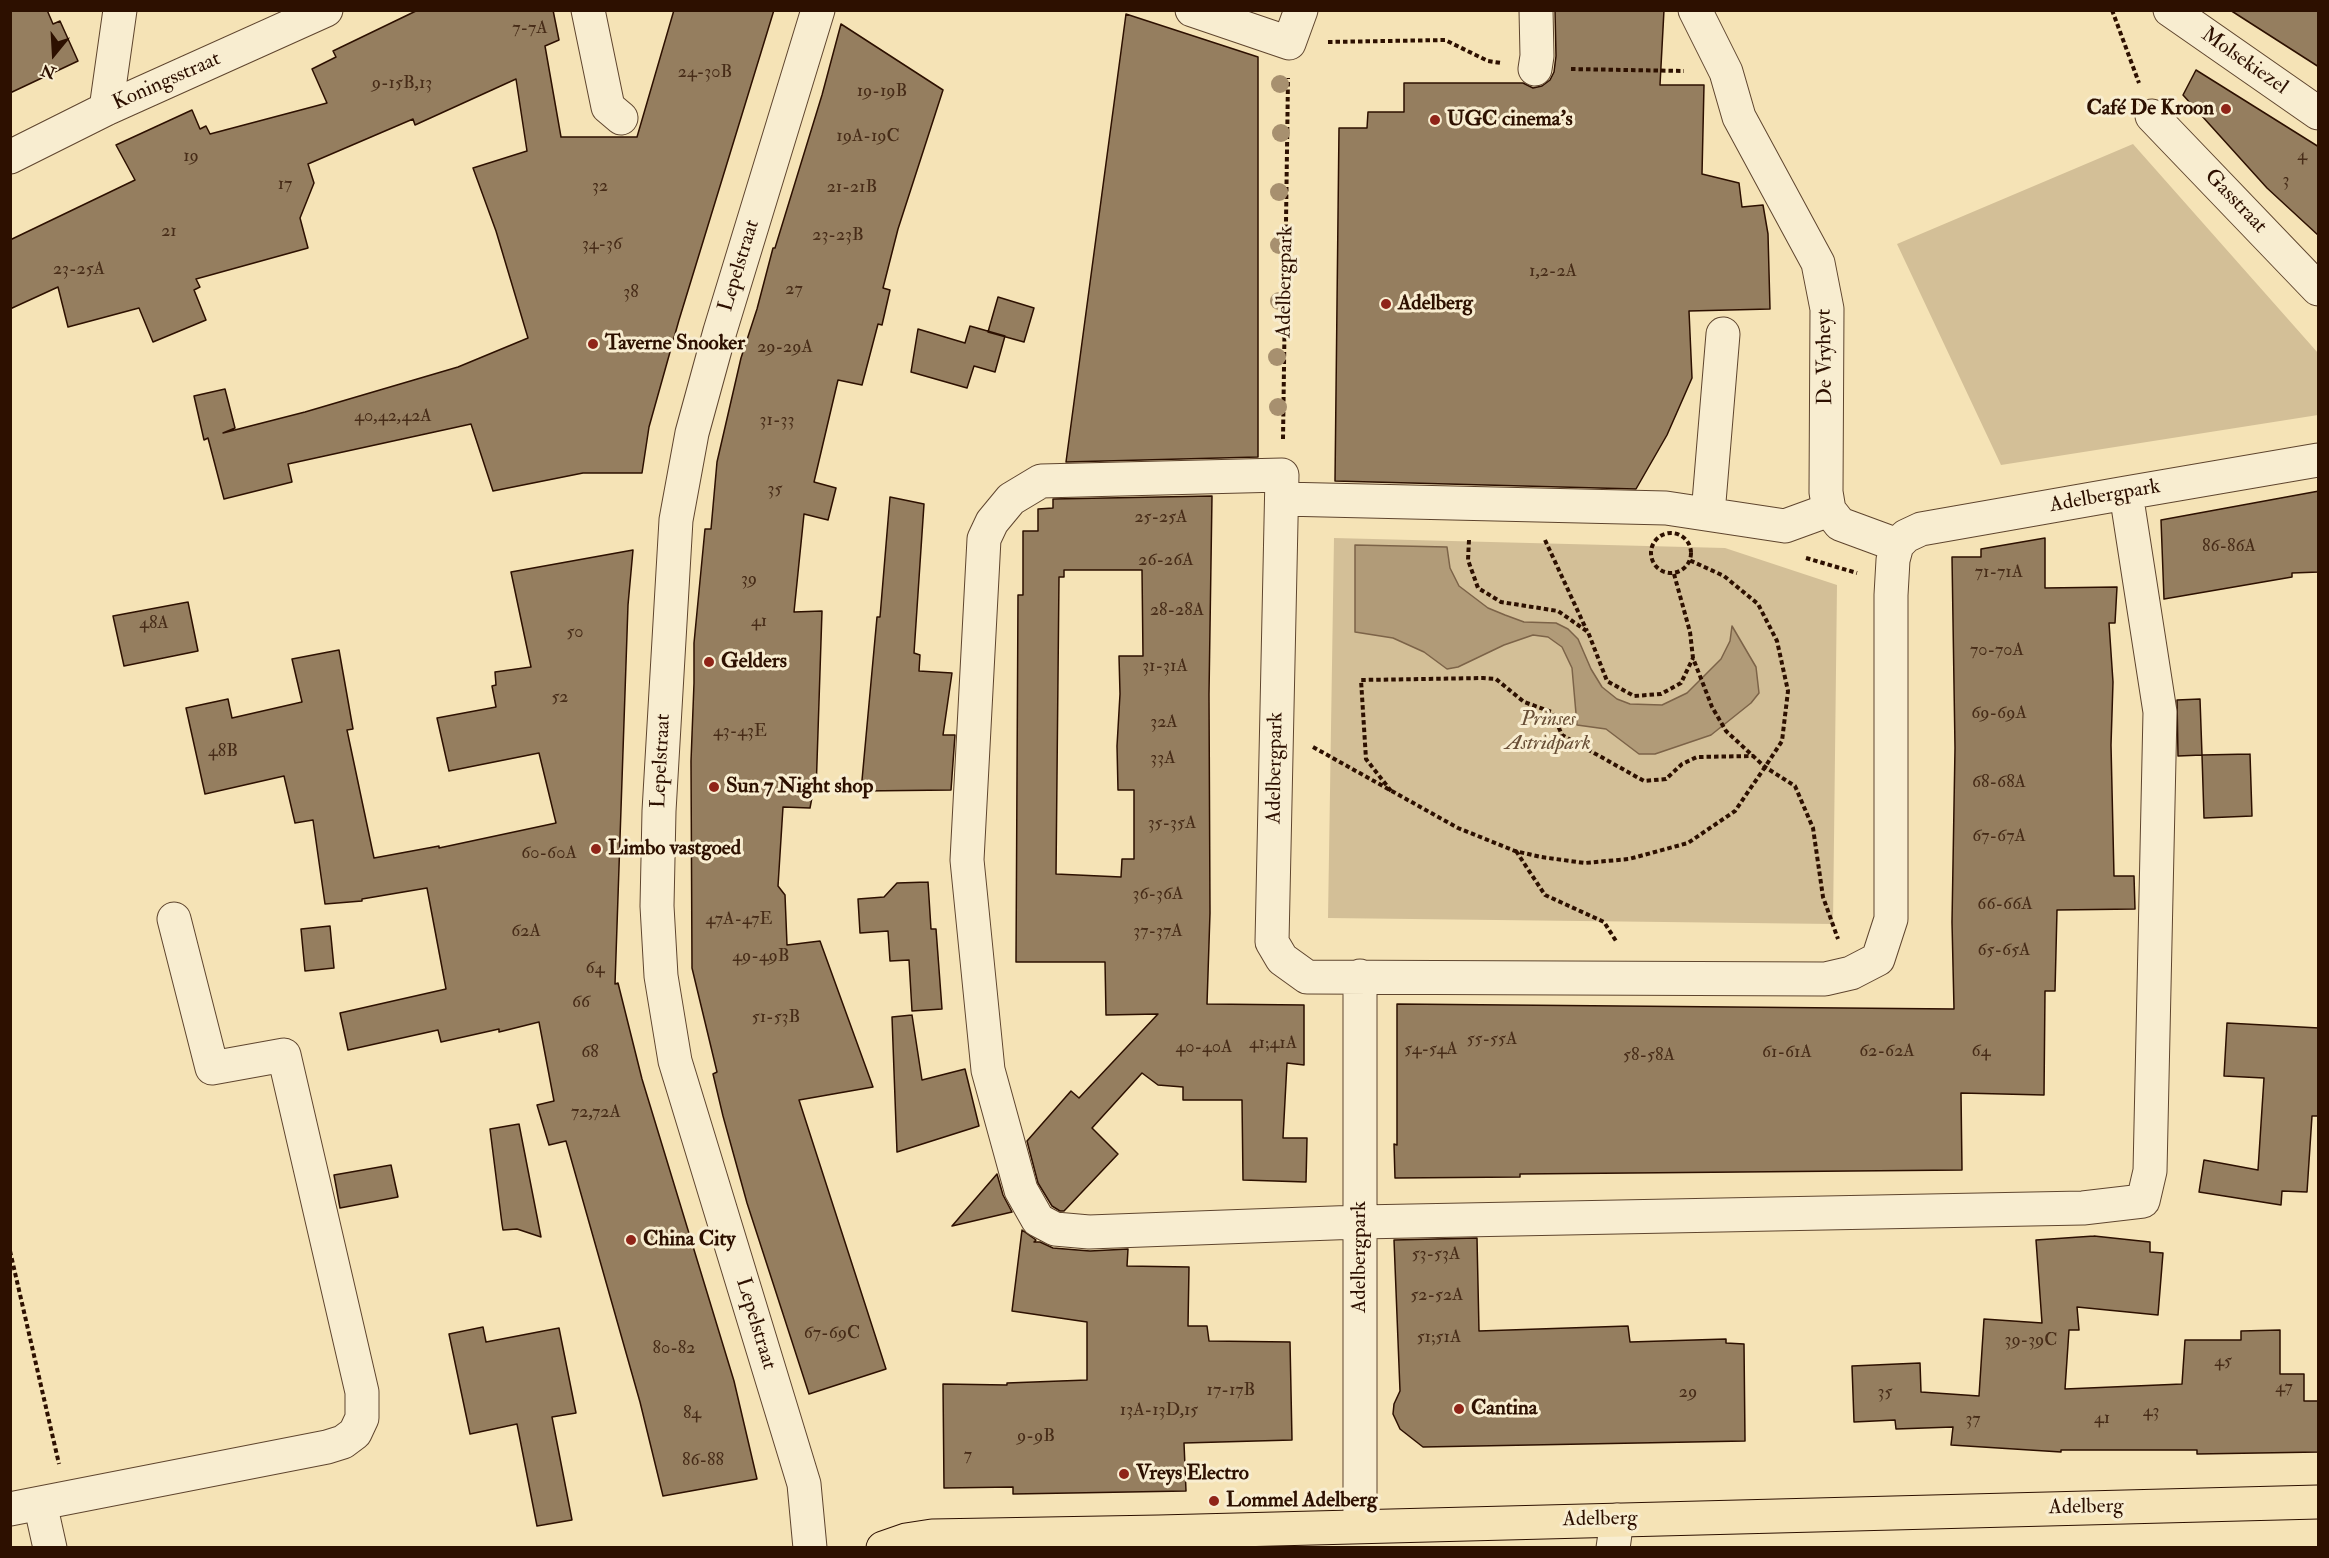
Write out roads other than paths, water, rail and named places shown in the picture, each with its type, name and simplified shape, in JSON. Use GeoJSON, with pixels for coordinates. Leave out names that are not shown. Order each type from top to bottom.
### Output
{"type":"FeatureCollection","features":[{"type":"Feature","properties":{"kind":"main road","name":"Adelberg"},"geometry":{"type":"LineString","coordinates":[[883,1548],[906,1540],[932,1536],[1360,1526],[1615,1534],[2319,1502]]}},
{"type":"Feature","properties":{"kind":"street"},"geometry":{"type":"LineString","coordinates":[[106,109],[120,10]]}},
{"type":"Feature","properties":{"kind":"street","name":"Koningsstraat"},"geometry":{"type":"LineString","coordinates":[[10,157],[106,109],[326,10]]}},
{"type":"Feature","properties":{"kind":"street"},"geometry":{"type":"LineString","coordinates":[[588,10],[608,107],[621,117]]}},
{"type":"Feature","properties":{"kind":"street","name":"Lepelstraat"},"geometry":{"type":"LineString","coordinates":[[810,1548],[804,1484],[675,1061],[661,976],[657,906],[659,811],[678,509],[692,433],[720,331],[818,10]]}},
{"type":"Feature","properties":{"kind":"street"},"geometry":{"type":"LineString","coordinates":[[1192,10],[1289,43],[1301,10]]}},
{"type":"Feature","properties":{"kind":"street"},"geometry":{"type":"LineString","coordinates":[[1535,69],[1536,10]]}},
{"type":"Feature","properties":{"kind":"street","name":"De Vryheyt"},"geometry":{"type":"LineString","coordinates":[[1695,10],[1726,72],[1739,117],[1818,263],[1827,309],[1826,492],[1829,510]]}},
{"type":"Feature","properties":{"kind":"street","name":"Molsekiezel"},"geometry":{"type":"LineString","coordinates":[[2170,10],[2319,113]]}},
{"type":"Feature","properties":{"kind":"street","name":"Gasstraat"},"geometry":{"type":"LineString","coordinates":[[2152,116],[2319,289]]}},
{"type":"Feature","properties":{"kind":"street"},"geometry":{"type":"LineString","coordinates":[[1708,514],[1723,334]]}},
{"type":"Feature","properties":{"kind":"street","name":"Adelbergpark"},"geometry":{"type":"LineString","coordinates":[[1897,545],[1906,536],[1922,529],[2319,460]]}},
{"type":"Feature","properties":{"kind":"street"},"geometry":{"type":"LineString","coordinates":[[1360,976],[1825,980],[1851,973],[1878,958],[1892,919],[1891,596],[1893,560],[1897,545],[1840,524],[1829,510],[1785,525],[1666,508],[1472,503],[1282,487],[1041,480],[1011,499],[992,522],[984,539],[967,860],[988,1070],[1021,1190],[1038,1220],[1055,1229],[1089,1232],[1360,1222],[2083,1209],[2143,1201],[2150,1171],[2160,712],[2126,493]]}},
{"type":"Feature","properties":{"kind":"street","name":"Adelbergpark"},"geometry":{"type":"LineString","coordinates":[[1282,487],[1272,942],[1282,959],[1307,976],[1360,976],[1360,1526]]}},
{"type":"Feature","properties":{"kind":"street"},"geometry":{"type":"LineString","coordinates":[[50,1548],[39,1504],[327,1447],[343,1442],[356,1432],[362,1418],[364,1405],[362,1392],[284,1055],[212,1068],[174,919]]}},
{"type":"Feature","properties":{"kind":"place","name":"Café De Kroon"},"geometry":{"type":"Point","coordinates":[2226,109]}},
{"type":"Feature","properties":{"kind":"place","name":"UGC cinema's"},"geometry":{"type":"Point","coordinates":[1435,120]}},
{"type":"Feature","properties":{"kind":"place","name":"Adelberg"},"geometry":{"type":"Point","coordinates":[1386,304]}},
{"type":"Feature","properties":{"kind":"place","name":"Taverne Snooker"},"geometry":{"type":"Point","coordinates":[593,344]}},
{"type":"Feature","properties":{"kind":"place","name":"Gelders"},"geometry":{"type":"Point","coordinates":[709,662]}},
{"type":"Feature","properties":{"kind":"place","name":"Sun 7 Night shop"},"geometry":{"type":"Point","coordinates":[714,787]}},
{"type":"Feature","properties":{"kind":"place","name":"Limbo vastgoed"},"geometry":{"type":"Point","coordinates":[596,849]}},
{"type":"Feature","properties":{"kind":"place","name":"China City"},"geometry":{"type":"Point","coordinates":[631,1240]}},
{"type":"Feature","properties":{"kind":"place","name":"Cantina"},"geometry":{"type":"Point","coordinates":[1459,1409]}},
{"type":"Feature","properties":{"kind":"place","name":"Vreys Electro"},"geometry":{"type":"Point","coordinates":[1124,1474]}},
{"type":"Feature","properties":{"kind":"place","name":"Lommel Adelberg"},"geometry":{"type":"Point","coordinates":[1214,1501]}},
{"type":"Feature","properties":{"kind":"park label","name":"Prinses Astridpark"},"geometry":{"type":"Point","coordinates":[1548,732]}}]}
